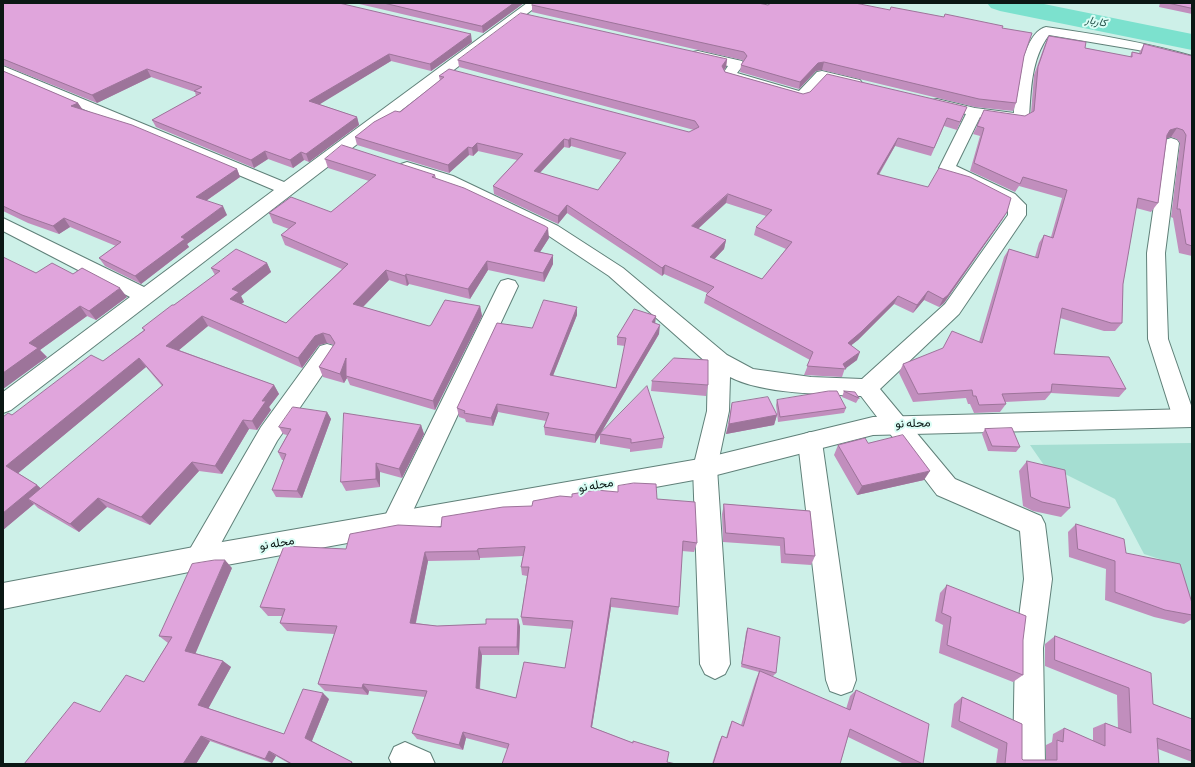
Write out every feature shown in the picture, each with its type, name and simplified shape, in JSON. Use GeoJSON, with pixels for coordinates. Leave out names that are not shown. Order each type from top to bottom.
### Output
{"type":"FeatureCollection","features":[{"type":"Feature","properties":{"kind":"street"},"geometry":{"type":"LineString","coordinates":[[3,404],[342,147],[453,71],[478,38],[530,12]]}},
{"type":"Feature","properties":{"kind":"street"},"geometry":{"type":"LineString","coordinates":[[922,99],[975,112],[1021,118],[1026,69],[1036,42],[1046,31],[1112,40],[1192,60]]}},
{"type":"Feature","properties":{"kind":"street"},"geometry":{"type":"LineString","coordinates":[[683,52],[737,64],[729,75],[802,96],[822,75],[868,86]]}},
{"type":"Feature","properties":{"kind":"street"},"geometry":{"type":"LineString","coordinates":[[3,70],[286,189]]}},
{"type":"Feature","properties":{"kind":"street"},"geometry":{"type":"LineString","coordinates":[[387,161],[447,180],[552,230],[616,272],[719,361],[749,376],[811,385],[868,388],[952,309],[1017,215],[1017,205],[1009,198],[947,168],[975,112]]}},
{"type":"Feature","properties":{"kind":"street"},"geometry":{"type":"LineString","coordinates":[[1171,143],[1156,253],[1158,340],[1188,418]]}},
{"type":"Feature","properties":{"kind":"street"},"geometry":{"type":"LineString","coordinates":[[342,147],[365,154]]}},
{"type":"Feature","properties":{"kind":"street"},"geometry":{"type":"LineString","coordinates":[[3,224],[145,296]]}},
{"type":"Feature","properties":{"kind":"street"},"geometry":{"type":"LineString","coordinates":[[394,522],[508,286]]}},
{"type":"Feature","properties":{"kind":"street"},"geometry":{"type":"LineString","coordinates":[[199,558],[270,434],[327,352]]}},
{"type":"Feature","properties":{"kind":"street"},"geometry":{"type":"LineString","coordinates":[[715,664],[705,468],[718,411],[719,361]]}},
{"type":"Feature","properties":{"kind":"street"},"geometry":{"type":"LineString","coordinates":[[868,388],[946,487],[1032,524],[1038,579],[1029,648],[1029,764]]}},
{"type":"Feature","properties":{"kind":"street","name":"محله نو"},"geometry":{"type":"LineString","coordinates":[[3,596],[394,522],[705,468],[873,426],[896,424],[1188,418]]}},
{"type":"Feature","properties":{"kind":"street"},"geometry":{"type":"LineString","coordinates":[[810,442],[841,680]]}},
{"type":"Feature","properties":{"kind":"green space"},"geometry":{"type":"Polygon","coordinates":[[[1192,443],[1192,604],[1178,565],[1144,554],[1115,499],[1065,474],[1046,468],[1030,445],[1192,443]]]}},
{"type":"Feature","properties":{"kind":"building"},"geometry":{"type":"Polygon","coordinates":[[[3,3],[339,3],[471,34],[430,64],[389,54],[309,101],[357,117],[306,154],[301,152],[290,160],[265,151],[251,160],[152,120],[201,93],[194,91],[202,87],[147,69],[92,95],[3,59],[3,3]]]}},
{"type":"Feature","properties":{"kind":"building"},"geometry":{"type":"Polygon","coordinates":[[[384,3],[514,3],[482,26],[384,3]]]}},
{"type":"Feature","properties":{"kind":"building"},"geometry":{"type":"Polygon","coordinates":[[[534,3],[758,3],[768,5],[771,3],[855,3],[890,10],[891,7],[944,17],[945,14],[1003,26],[1002,28],[1032,33],[1024,56],[1016,103],[979,99],[824,62],[818,63],[800,82],[741,65],[747,56],[744,52],[532,5],[534,3]]]}},
{"type":"Feature","properties":{"kind":"building"},"geometry":{"type":"Polygon","coordinates":[[[1168,3],[1192,3],[1192,8],[1168,3]]]}},
{"type":"Feature","properties":{"kind":"building"},"geometry":{"type":"Polygon","coordinates":[[[521,13],[727,59],[722,66],[725,72],[803,94],[810,92],[827,74],[967,107],[960,122],[947,118],[934,148],[898,138],[877,174],[928,187],[939,168],[970,177],[1011,198],[1007,212],[948,295],[943,299],[928,291],[917,305],[898,296],[848,343],[860,352],[843,364],[846,369],[807,366],[813,352],[706,295],[714,287],[665,265],[662,268],[567,205],[558,216],[493,186],[523,154],[477,143],[472,148],[468,147],[448,165],[355,137],[374,122],[395,111],[400,112],[444,77],[439,76],[449,69],[689,132],[699,127],[695,121],[458,60],[521,13]],[[571,138],[568,140],[564,139],[534,171],[598,190],[626,153],[571,138]],[[728,194],[692,226],[726,240],[710,257],[762,279],[792,242],[756,227],[772,210],[728,194]]]}},
{"type":"Feature","properties":{"kind":"building"},"geometry":{"type":"Polygon","coordinates":[[[1049,36],[1086,42],[1085,48],[1132,57],[1132,52],[1141,54],[1144,44],[1192,56],[1192,246],[1186,244],[1180,209],[1177,209],[1186,135],[1183,130],[1177,128],[1170,130],[1167,135],[1158,203],[1138,198],[1123,284],[1122,323],[1111,323],[1062,308],[1054,354],[1109,357],[1126,389],[1052,384],[1051,392],[1002,394],[1006,404],[979,405],[976,396],[973,396],[972,390],[918,394],[903,364],[943,348],[952,331],[982,343],[1009,249],[1038,258],[1044,235],[1053,238],[1067,190],[1023,177],[1020,184],[974,163],[984,128],[977,126],[984,110],[1025,116],[1034,111],[1038,67],[1049,36]]]}},
{"type":"Feature","properties":{"kind":"building"},"geometry":{"type":"Polygon","coordinates":[[[3,71],[78,103],[71,106],[132,125],[237,169],[196,197],[223,206],[181,237],[185,239],[135,276],[99,258],[121,242],[64,218],[53,226],[22,215],[3,206],[3,71]]]}},
{"type":"Feature","properties":{"kind":"building"},"geometry":{"type":"Polygon","coordinates":[[[342,145],[435,175],[432,177],[464,188],[548,228],[534,251],[553,255],[543,273],[487,261],[468,289],[406,274],[405,276],[386,270],[353,304],[429,326],[445,300],[480,306],[433,401],[346,376],[346,358],[340,374],[319,367],[335,343],[330,335],[323,333],[315,336],[298,358],[202,316],[166,346],[274,385],[262,401],[266,401],[252,421],[243,420],[215,466],[192,462],[141,517],[98,498],[70,524],[28,499],[163,385],[139,358],[6,466],[37,485],[3,513],[3,417],[8,413],[12,415],[91,355],[103,361],[145,330],[142,328],[220,271],[211,268],[236,249],[267,263],[232,289],[239,292],[230,299],[286,323],[348,264],[281,235],[296,223],[269,213],[291,197],[331,212],[376,175],[325,159],[342,145]]]}},
{"type":"Feature","properties":{"kind":"building"},"geometry":{"type":"Polygon","coordinates":[[[3,257],[36,273],[52,263],[73,274],[82,268],[120,288],[89,311],[80,306],[29,343],[38,348],[3,373],[3,257]]]}},
{"type":"Feature","properties":{"kind":"building"},"geometry":{"type":"Polygon","coordinates":[[[544,300],[577,307],[550,375],[616,388],[626,338],[617,337],[634,309],[656,316],[652,322],[660,325],[595,435],[544,427],[549,413],[497,404],[491,418],[464,413],[465,411],[457,408],[497,323],[532,328],[544,300]]]}},
{"type":"Feature","properties":{"kind":"building"},"geometry":{"type":"Polygon","coordinates":[[[674,358],[708,360],[708,385],[652,381],[674,358]]]}},
{"type":"Feature","properties":{"kind":"building"},"geometry":{"type":"Polygon","coordinates":[[[647,386],[664,438],[631,443],[631,439],[600,434],[647,386]]]}},
{"type":"Feature","properties":{"kind":"building"},"geometry":{"type":"Polygon","coordinates":[[[837,391],[846,408],[780,417],[777,400],[837,391]]]}},
{"type":"Feature","properties":{"kind":"building"},"geometry":{"type":"Polygon","coordinates":[[[844,391],[855,392],[859,398],[844,391]]]}},
{"type":"Feature","properties":{"kind":"building"},"geometry":{"type":"Polygon","coordinates":[[[768,397],[777,415],[729,424],[732,403],[768,397]]]}},
{"type":"Feature","properties":{"kind":"building"},"geometry":{"type":"Polygon","coordinates":[[[293,407],[327,412],[297,491],[272,490],[286,454],[278,452],[291,429],[279,427],[293,407]]]}},
{"type":"Feature","properties":{"kind":"building"},"geometry":{"type":"Polygon","coordinates":[[[344,413],[421,425],[399,469],[376,463],[376,479],[341,482],[344,413]]]}},
{"type":"Feature","properties":{"kind":"building"},"geometry":{"type":"Polygon","coordinates":[[[1012,428],[1020,447],[992,446],[985,429],[1012,428]]]}},
{"type":"Feature","properties":{"kind":"building"},"geometry":{"type":"Polygon","coordinates":[[[903,435],[930,471],[862,486],[838,445],[865,438],[868,443],[903,435]]]}},
{"type":"Feature","properties":{"kind":"building"},"geometry":{"type":"Polygon","coordinates":[[[1027,461],[1065,470],[1070,508],[1042,502],[1031,497],[1027,461]]]}},
{"type":"Feature","properties":{"kind":"building"},"geometry":{"type":"Polygon","coordinates":[[[634,483],[656,484],[657,499],[695,502],[697,543],[683,541],[679,607],[611,598],[591,727],[633,743],[633,741],[669,752],[667,762],[676,764],[502,764],[509,744],[463,732],[459,745],[412,733],[427,691],[363,684],[362,688],[318,684],[337,626],[280,623],[285,609],[260,607],[284,546],[346,549],[350,534],[398,525],[441,527],[442,517],[503,507],[532,506],[533,501],[560,496],[572,497],[572,494],[596,490],[618,492],[618,486],[634,483]],[[525,547],[478,549],[477,551],[425,552],[410,623],[437,626],[486,624],[486,619],[518,619],[517,647],[479,647],[476,688],[516,698],[524,662],[565,668],[573,621],[521,617],[529,567],[521,567],[525,547]]]}},
{"type":"Feature","properties":{"kind":"building"},"geometry":{"type":"Polygon","coordinates":[[[724,504],[810,511],[815,556],[785,554],[784,538],[726,533],[724,504]]]}},
{"type":"Feature","properties":{"kind":"building"},"geometry":{"type":"Polygon","coordinates":[[[1076,524],[1124,539],[1126,553],[1180,564],[1192,603],[1192,615],[1165,610],[1115,592],[1115,561],[1078,549],[1076,524]]]}},
{"type":"Feature","properties":{"kind":"building"},"geometry":{"type":"Polygon","coordinates":[[[215,560],[225,560],[185,651],[223,661],[198,705],[284,734],[303,689],[323,693],[305,738],[352,762],[350,764],[292,764],[269,751],[265,759],[201,736],[183,764],[24,764],[74,702],[100,712],[126,675],[144,682],[172,637],[159,636],[192,564],[215,560]]]}},
{"type":"Feature","properties":{"kind":"building"},"geometry":{"type":"Polygon","coordinates":[[[947,585],[1026,616],[1023,640],[1023,675],[947,645],[951,617],[942,613],[947,585]]]}},
{"type":"Feature","properties":{"kind":"building"},"geometry":{"type":"Polygon","coordinates":[[[748,628],[780,637],[776,673],[742,664],[748,628]]]}},
{"type":"Feature","properties":{"kind":"building"},"geometry":{"type":"Polygon","coordinates":[[[1055,636],[1151,673],[1153,704],[1192,719],[1192,751],[1157,738],[1159,764],[1005,764],[1007,743],[959,721],[962,697],[1022,724],[1023,760],[1057,760],[1057,740],[1063,742],[1064,728],[1105,746],[1105,723],[1131,733],[1129,688],[1055,660],[1055,636]]]}},
{"type":"Feature","properties":{"kind":"building"},"geometry":{"type":"Polygon","coordinates":[[[760,671],[850,710],[856,690],[929,724],[923,764],[850,729],[840,764],[713,764],[722,736],[727,738],[732,721],[743,726],[760,671]]]}},
{"type":"Feature","properties":{"kind":"waterway","name":"کاربار"},"geometry":{"type":"LineString","coordinates":[[1000,3],[1192,42]]}}]}
